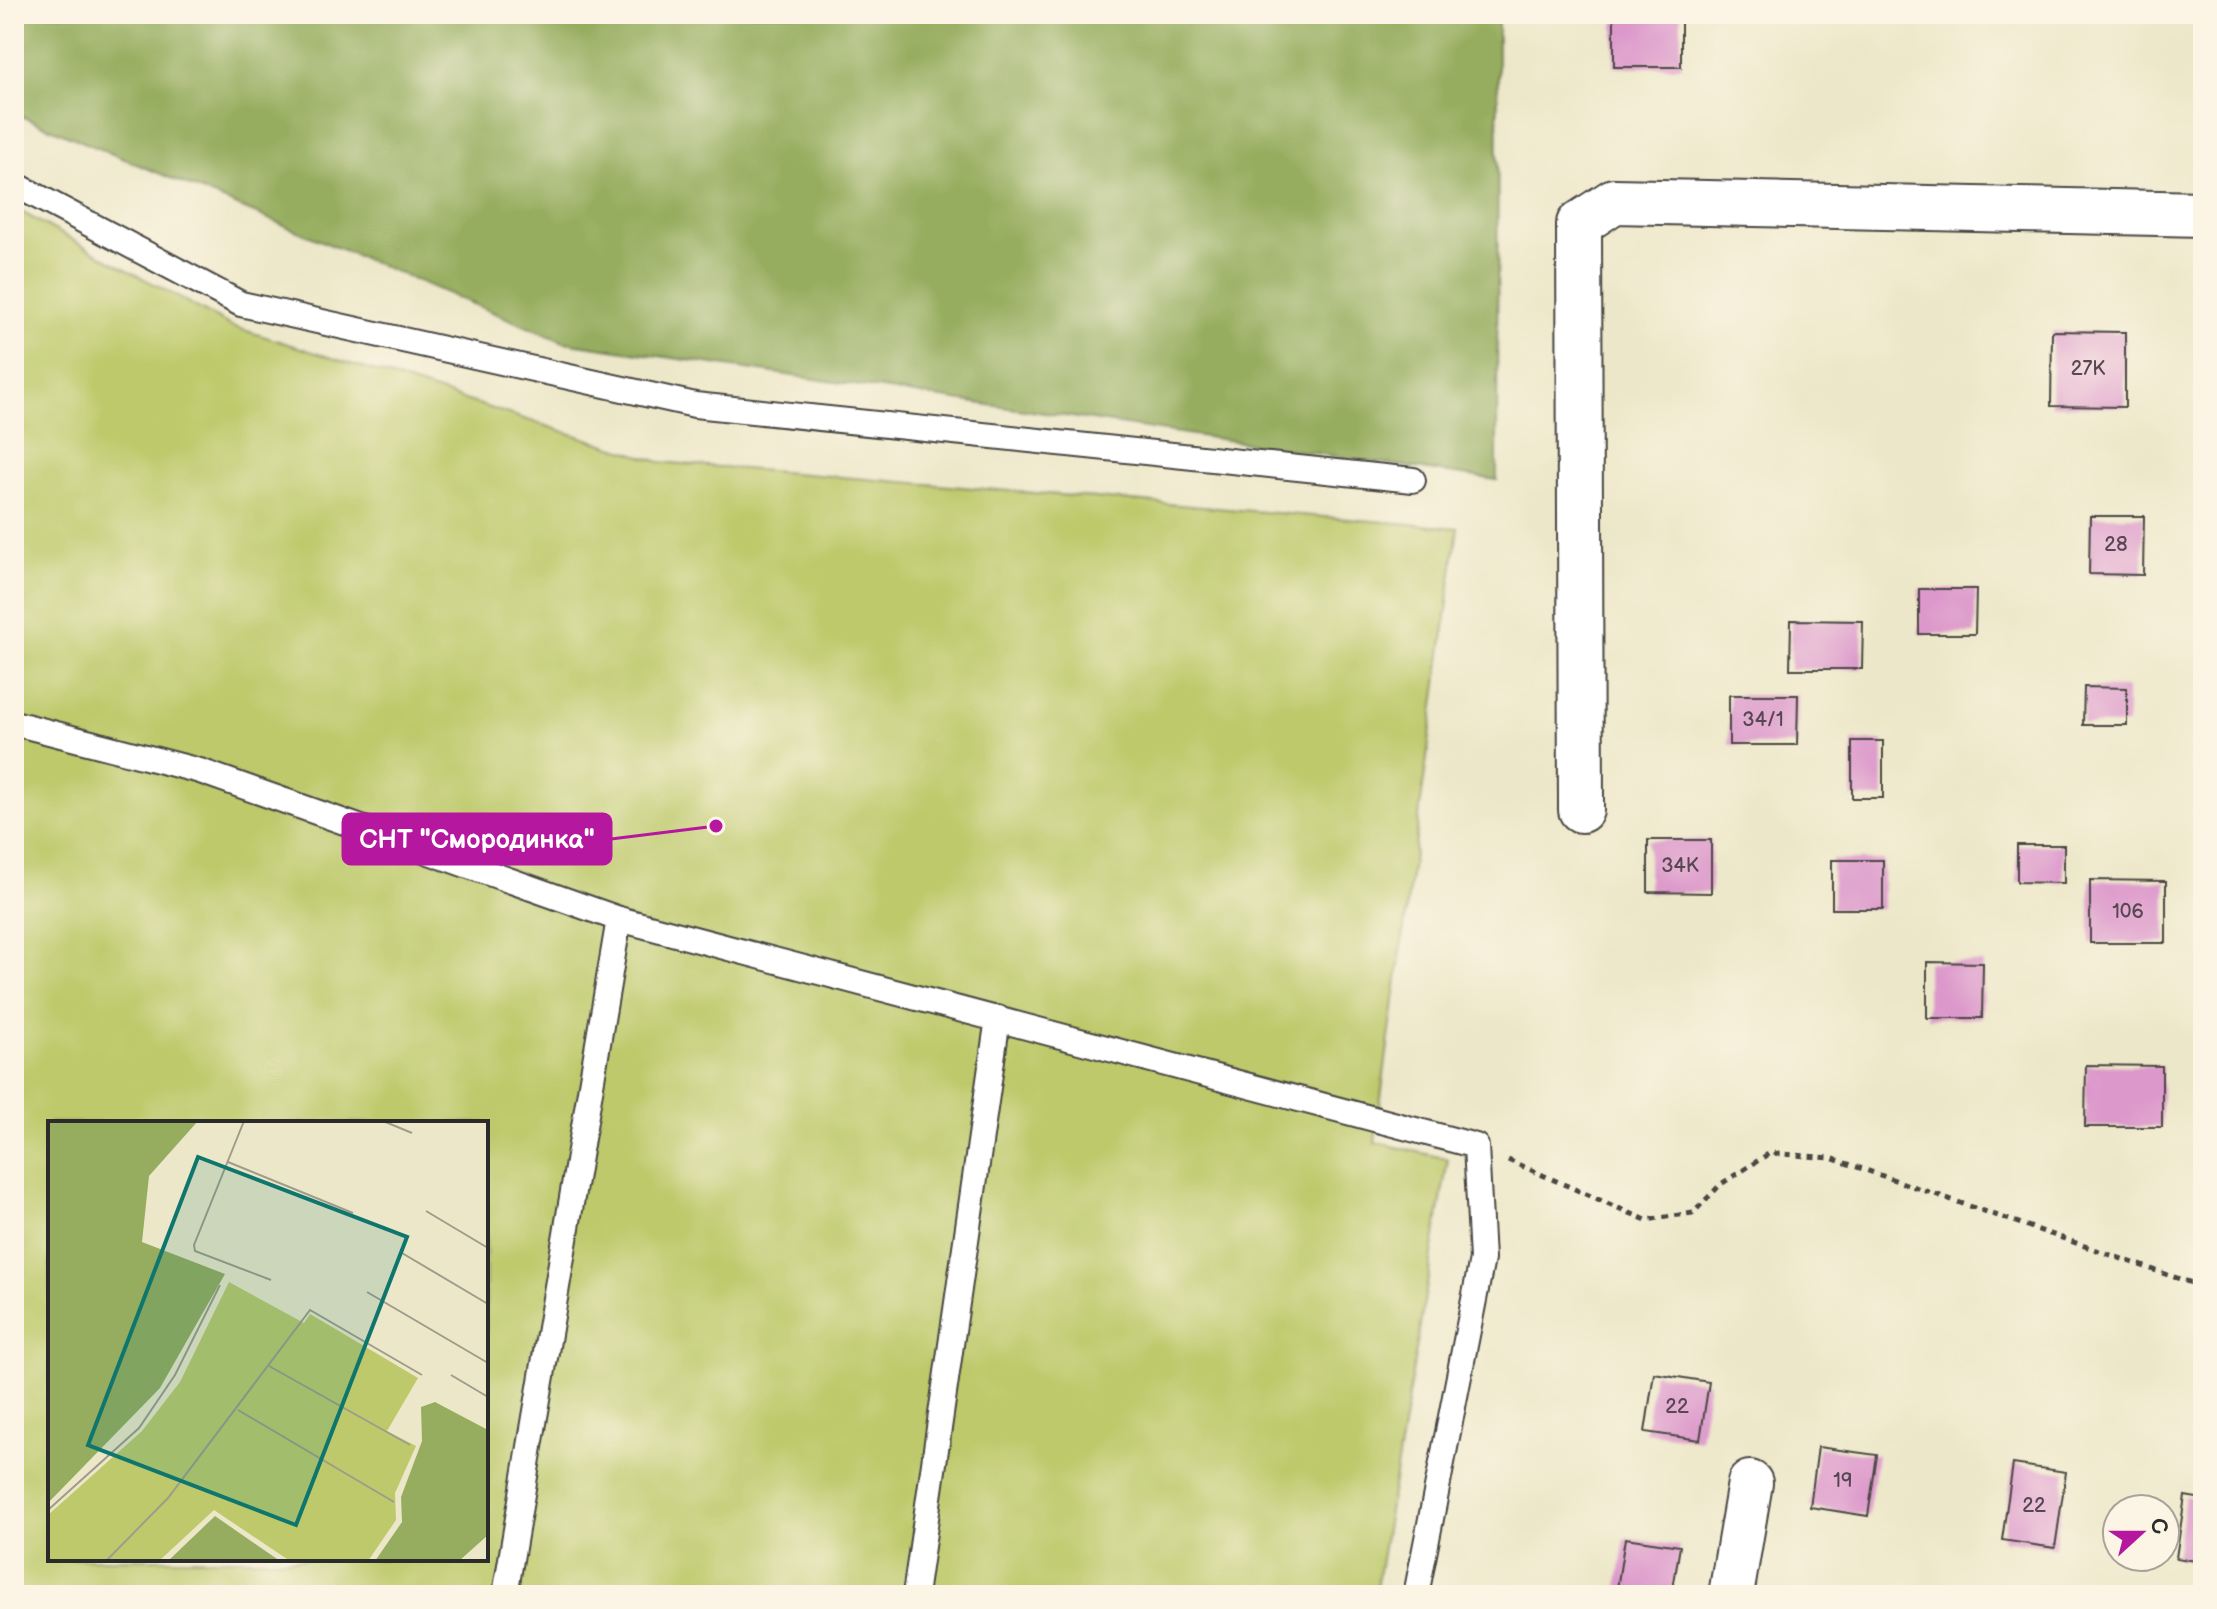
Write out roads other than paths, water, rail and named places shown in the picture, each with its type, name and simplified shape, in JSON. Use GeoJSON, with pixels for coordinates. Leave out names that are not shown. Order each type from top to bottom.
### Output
{"type":"FeatureCollection","features":[{"type":"Feature","properties":{"kind":"street"},"geometry":{"type":"LineString","coordinates":[[1581,810],[1579,224],[1614,201],[2203,214]]}},
{"type":"Feature","properties":{"kind":"street"},"geometry":{"type":"LineString","coordinates":[[1731,1595],[1750,1483]]}},
{"type":"Feature","properties":{"kind":"lane"},"geometry":{"type":"LineString","coordinates":[[14,184],[241,304],[680,401],[1413,480]]}},
{"type":"Feature","properties":{"kind":"lane"},"geometry":{"type":"LineString","coordinates":[[14,723],[200,771],[619,919],[1476,1146],[1482,1259],[1416,1595]]}},
{"type":"Feature","properties":{"kind":"lane"},"geometry":{"type":"LineString","coordinates":[[505,1595],[619,919]]}},
{"type":"Feature","properties":{"kind":"lane"},"geometry":{"type":"LineString","coordinates":[[915,1595],[998,1018]]}},
{"type":"Feature","properties":{"kind":"place","name":"СНТ \"Смородинка\""},"geometry":{"type":"Point","coordinates":[716,826]}}]}
